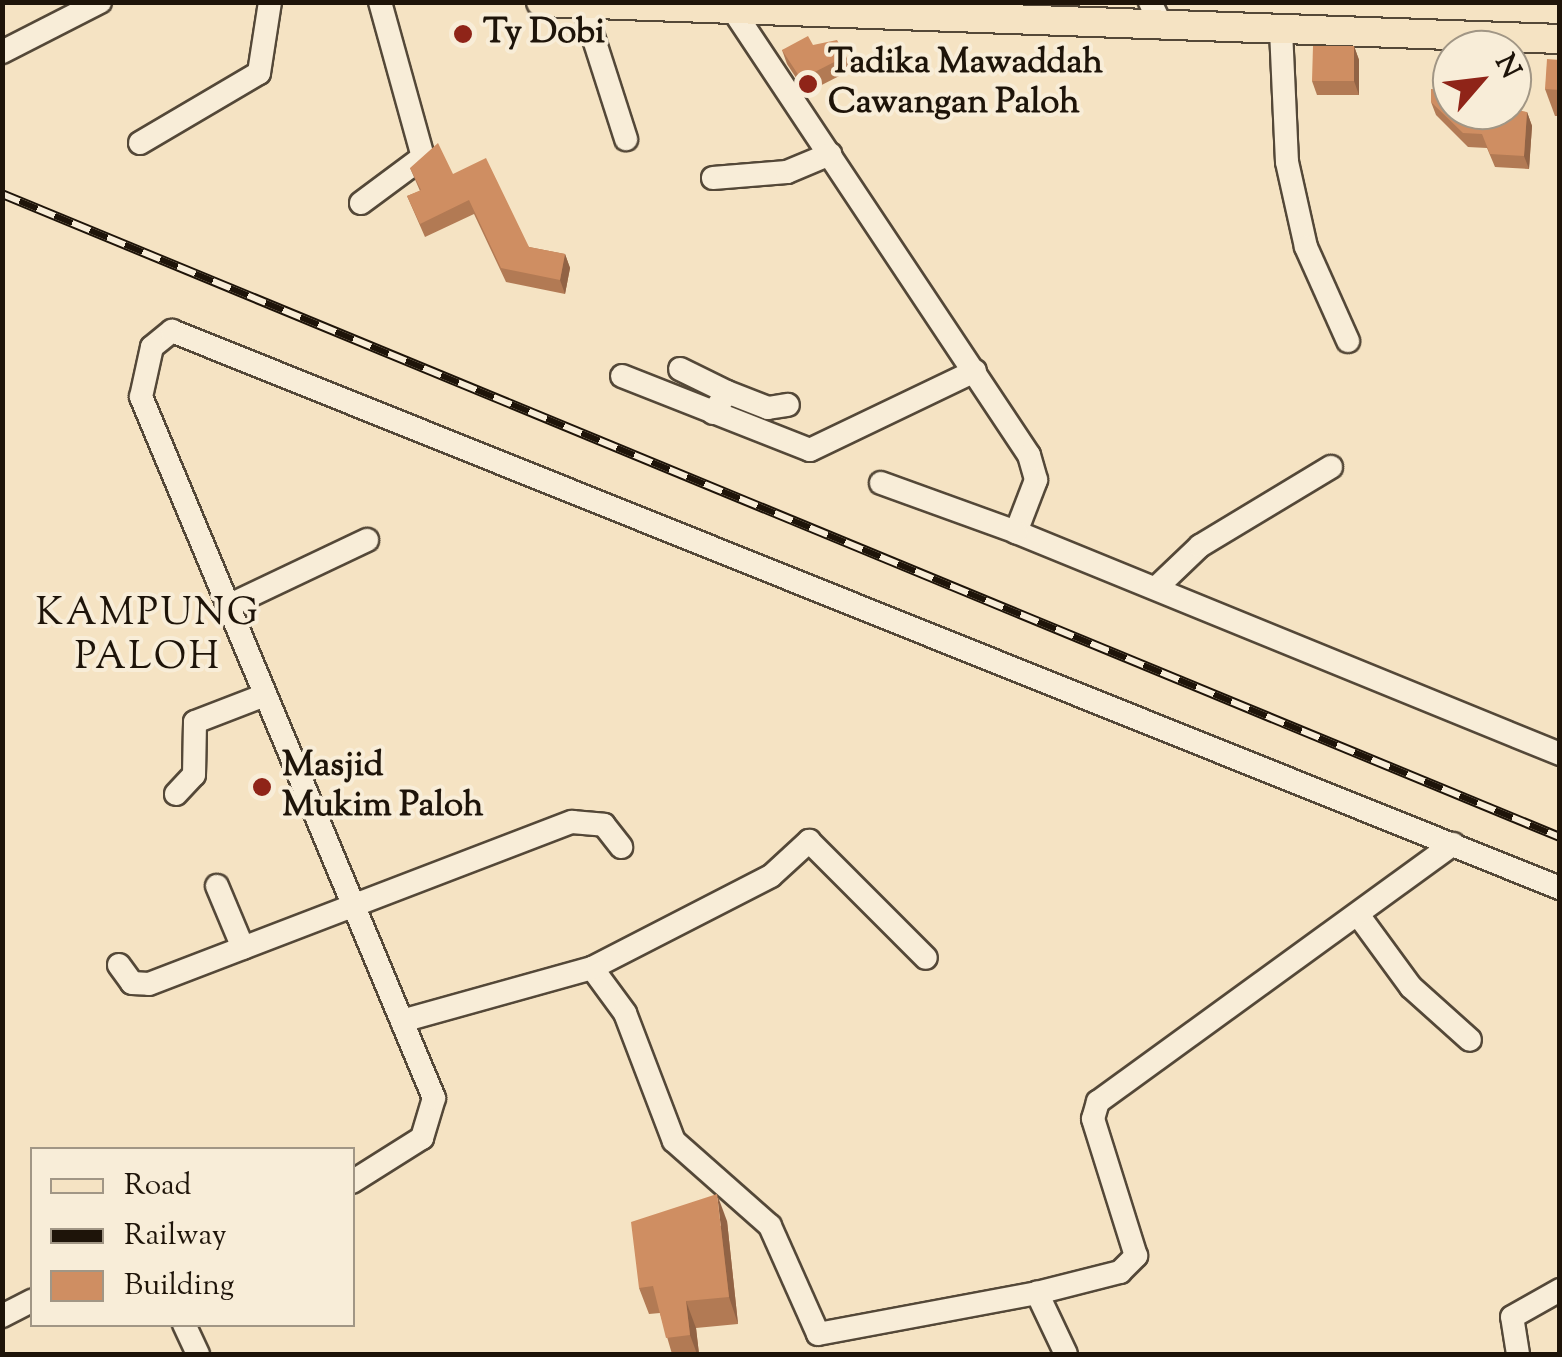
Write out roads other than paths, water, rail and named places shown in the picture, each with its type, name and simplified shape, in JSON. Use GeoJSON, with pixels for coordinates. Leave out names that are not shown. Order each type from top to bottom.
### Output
{"type":"FeatureCollection","features":[{"type":"Feature","properties":{"kind":"main road"},"geometry":{"type":"LineString","coordinates":[[541,2],[737,16],[1156,15],[1281,30],[1560,39]]}},
{"type":"Feature","properties":{"kind":"street"},"geometry":{"type":"LineString","coordinates":[[2,52],[100,2]]}},
{"type":"Feature","properties":{"kind":"street"},"geometry":{"type":"LineString","coordinates":[[140,143],[258,72],[270,2]]}},
{"type":"Feature","properties":{"kind":"street"},"geometry":{"type":"LineString","coordinates":[[361,204],[423,157],[380,2]]}},
{"type":"Feature","properties":{"kind":"street"},"geometry":{"type":"LineString","coordinates":[[583,6],[626,139]]}},
{"type":"Feature","properties":{"kind":"street"},"geometry":{"type":"LineString","coordinates":[[737,16],[975,371],[1036,480],[1016,532]]}},
{"type":"Feature","properties":{"kind":"street"},"geometry":{"type":"LineString","coordinates":[[1281,30],[1287,162],[1306,248],[1348,342]]}},
{"type":"Feature","properties":{"kind":"street"},"geometry":{"type":"LineString","coordinates":[[713,178],[787,172],[830,154]]}},
{"type":"Feature","properties":{"kind":"street"},"geometry":{"type":"LineString","coordinates":[[355,1180],[416,1142],[434,1118],[402,1021],[142,397],[152,347],[172,331],[1560,888]]}},
{"type":"Feature","properties":{"kind":"street"},"geometry":{"type":"LineString","coordinates":[[680,369],[768,408],[788,405]]}},
{"type":"Feature","properties":{"kind":"street"},"geometry":{"type":"LineString","coordinates":[[622,376],[815,450],[975,371]]}},
{"type":"Feature","properties":{"kind":"street"},"geometry":{"type":"LineString","coordinates":[[713,413],[727,392]]}},
{"type":"Feature","properties":{"kind":"street"},"geometry":{"type":"LineString","coordinates":[[1156,588],[1200,546],[1331,467]]}},
{"type":"Feature","properties":{"kind":"street"},"geometry":{"type":"LineString","coordinates":[[882,483],[1016,532],[1558,750]]}},
{"type":"Feature","properties":{"kind":"street"},"geometry":{"type":"LineString","coordinates":[[228,606],[367,540]]}},
{"type":"Feature","properties":{"kind":"street"},"geometry":{"type":"LineString","coordinates":[[176,794],[196,770],[194,722],[265,695]]}},
{"type":"Feature","properties":{"kind":"street"},"geometry":{"type":"LineString","coordinates":[[119,965],[140,985],[572,822],[604,826],[621,847]]}},
{"type":"Feature","properties":{"kind":"street"},"geometry":{"type":"LineString","coordinates":[[402,1021],[592,968],[768,878],[810,841],[926,958]]}},
{"type":"Feature","properties":{"kind":"street"},"geometry":{"type":"LineString","coordinates":[[592,968],[626,1013],[674,1141],[770,1226],[818,1344],[1120,1272],[1136,1256],[1094,1119],[1098,1102],[1453,844]]}},
{"type":"Feature","properties":{"kind":"street"},"geometry":{"type":"LineString","coordinates":[[217,886],[243,948]]}},
{"type":"Feature","properties":{"kind":"street"},"geometry":{"type":"LineString","coordinates":[[1358,916],[1411,987],[1470,1040]]}},
{"type":"Feature","properties":{"kind":"street"},"geometry":{"type":"LineString","coordinates":[[1518,1354],[1512,1317],[1560,1290]]}},
{"type":"Feature","properties":{"kind":"street"},"geometry":{"type":"LineString","coordinates":[[1037,1293],[1066,1354]]}},
{"type":"Feature","properties":{"kind":"street"},"geometry":{"type":"LineString","coordinates":[[2,1316],[30,1303]]}},
{"type":"Feature","properties":{"kind":"street"},"geometry":{"type":"LineString","coordinates":[[185,1327],[198,1354]]}},
{"type":"Feature","properties":{"kind":"railway"},"geometry":{"type":"LineString","coordinates":[[2,194],[1560,837]]}},
{"type":"Feature","properties":{"kind":"place","name":"Ty Dobi"},"geometry":{"type":"Point","coordinates":[463,34]}},
{"type":"Feature","properties":{"kind":"place","name":"Tadika Mawaddah Cawangan Paloh"},"geometry":{"type":"Point","coordinates":[808,84]}},
{"type":"Feature","properties":{"kind":"place","name":"Masjid Mukim Paloh"},"geometry":{"type":"Point","coordinates":[262,787]}},
{"type":"Feature","properties":{"kind":"district","name":"KAMPUNG PALOH"},"geometry":{"type":"Point","coordinates":[148,638]}}]}
